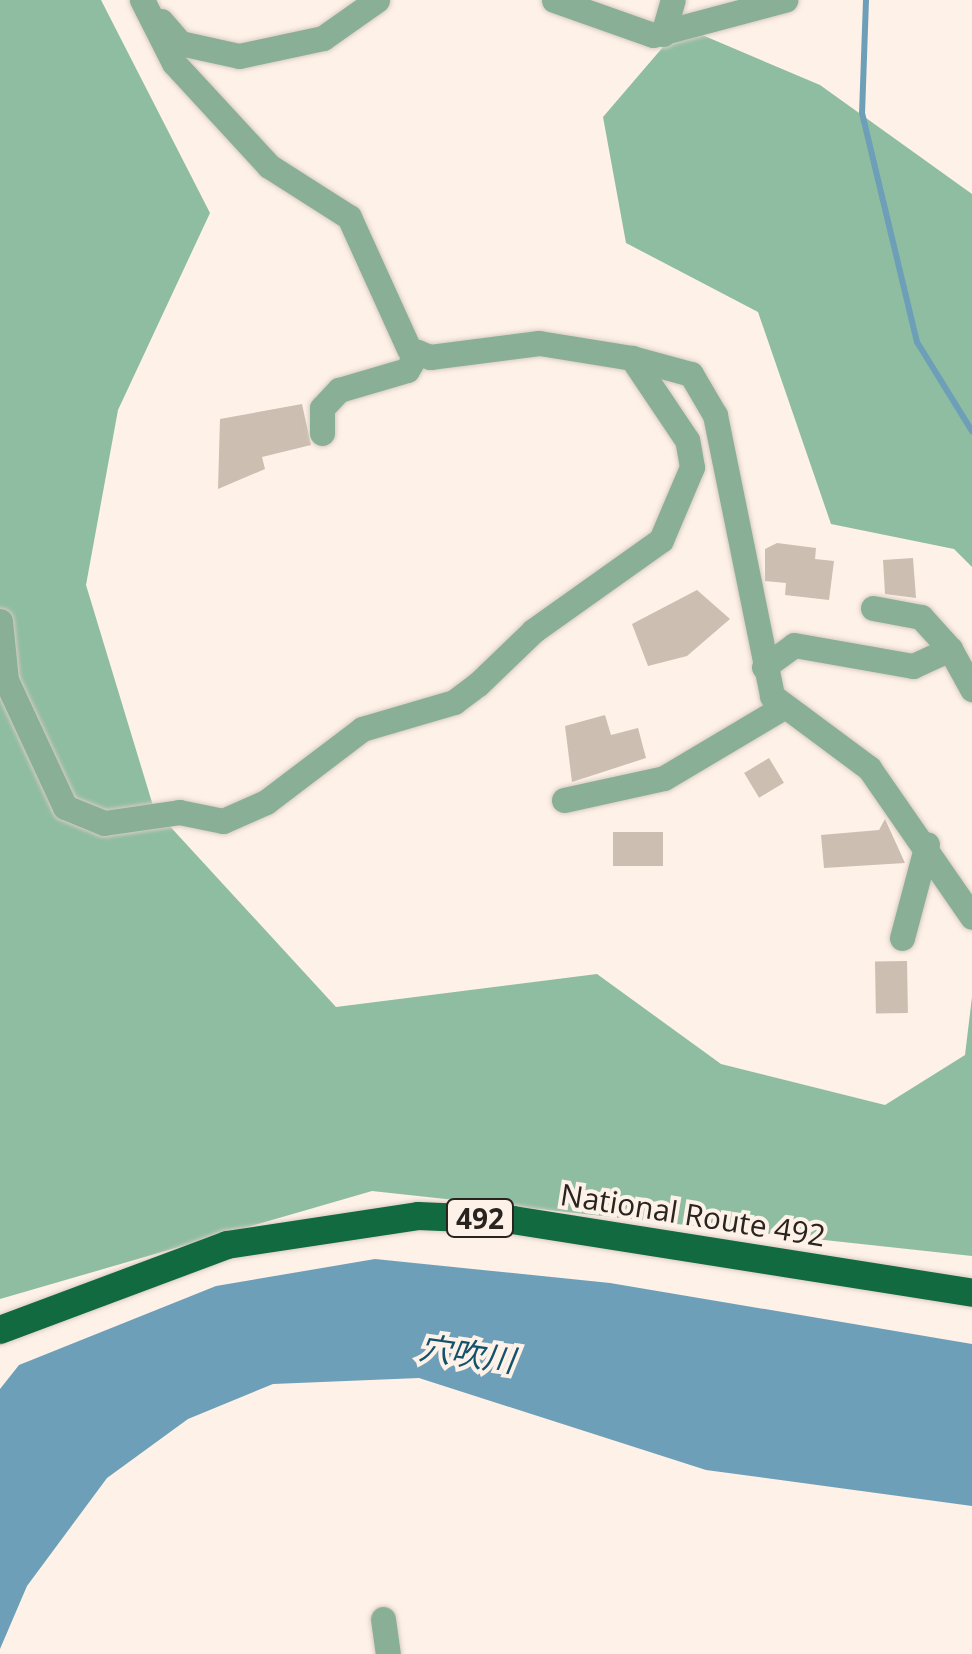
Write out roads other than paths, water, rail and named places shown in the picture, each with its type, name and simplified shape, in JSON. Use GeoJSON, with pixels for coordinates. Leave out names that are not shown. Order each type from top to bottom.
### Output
{"type":"FeatureCollection","features":[{"type":"Feature","properties":{"kind":"highway","name":"National Route 492"},"geometry":{"type":"LineString","coordinates":[[0,1330],[228,1245],[418,1216],[514,1220],[972,1293]]}},
{"type":"Feature","properties":{"kind":"street"},"geometry":{"type":"LineString","coordinates":[[142,0],[180,43],[239,56],[323,38],[377,0]]}},
{"type":"Feature","properties":{"kind":"street"},"geometry":{"type":"LineString","coordinates":[[142,0],[174,63],[270,166],[349,217],[392,317],[418,352]]}},
{"type":"Feature","properties":{"kind":"street"},"geometry":{"type":"LineString","coordinates":[[554,0],[663,34],[785,0]]}},
{"type":"Feature","properties":{"kind":"street"},"geometry":{"type":"LineString","coordinates":[[663,34],[673,0]]}},
{"type":"Feature","properties":{"kind":"street"},"geometry":{"type":"LineString","coordinates":[[418,352],[539,343],[632,358],[690,374],[710,402],[764,667],[782,708],[869,768],[927,844],[972,917]]}},
{"type":"Feature","properties":{"kind":"street"},"geometry":{"type":"LineString","coordinates":[[322,433],[322,408],[339,390],[407,370],[418,352]]}},
{"type":"Feature","properties":{"kind":"street"},"geometry":{"type":"LineString","coordinates":[[0,621],[6,680],[66,808],[104,823],[179,812],[223,821],[266,802],[362,730],[454,702],[533,631],[661,540],[692,467],[687,440],[632,358]]}},
{"type":"Feature","properties":{"kind":"street"},"geometry":{"type":"LineString","coordinates":[[873,608],[922,617],[950,649],[972,689]]}},
{"type":"Feature","properties":{"kind":"street"},"geometry":{"type":"LineString","coordinates":[[764,667],[794,645],[913,666],[950,649]]}},
{"type":"Feature","properties":{"kind":"street"},"geometry":{"type":"LineString","coordinates":[[564,800],[664,778],[782,708]]}},
{"type":"Feature","properties":{"kind":"street"},"geometry":{"type":"LineString","coordinates":[[902,938],[927,844]]}},
{"type":"Feature","properties":{"kind":"street"},"geometry":{"type":"LineString","coordinates":[[383,1619],[388,1654]]}},
{"type":"Feature","properties":{"kind":"water","name":"穴吹川"},"geometry":{"type":"Polygon","coordinates":[[[375,1259],[610,1283],[972,1344],[972,1506],[706,1470],[419,1378],[273,1384],[188,1419],[107,1478],[27,1586],[0,1649],[0,1389],[19,1365],[216,1286],[375,1259]]]}},
{"type":"Feature","properties":{"kind":"waterway"},"geometry":{"type":"LineString","coordinates":[[866,0],[862,113],[917,342],[972,431]]}}]}
